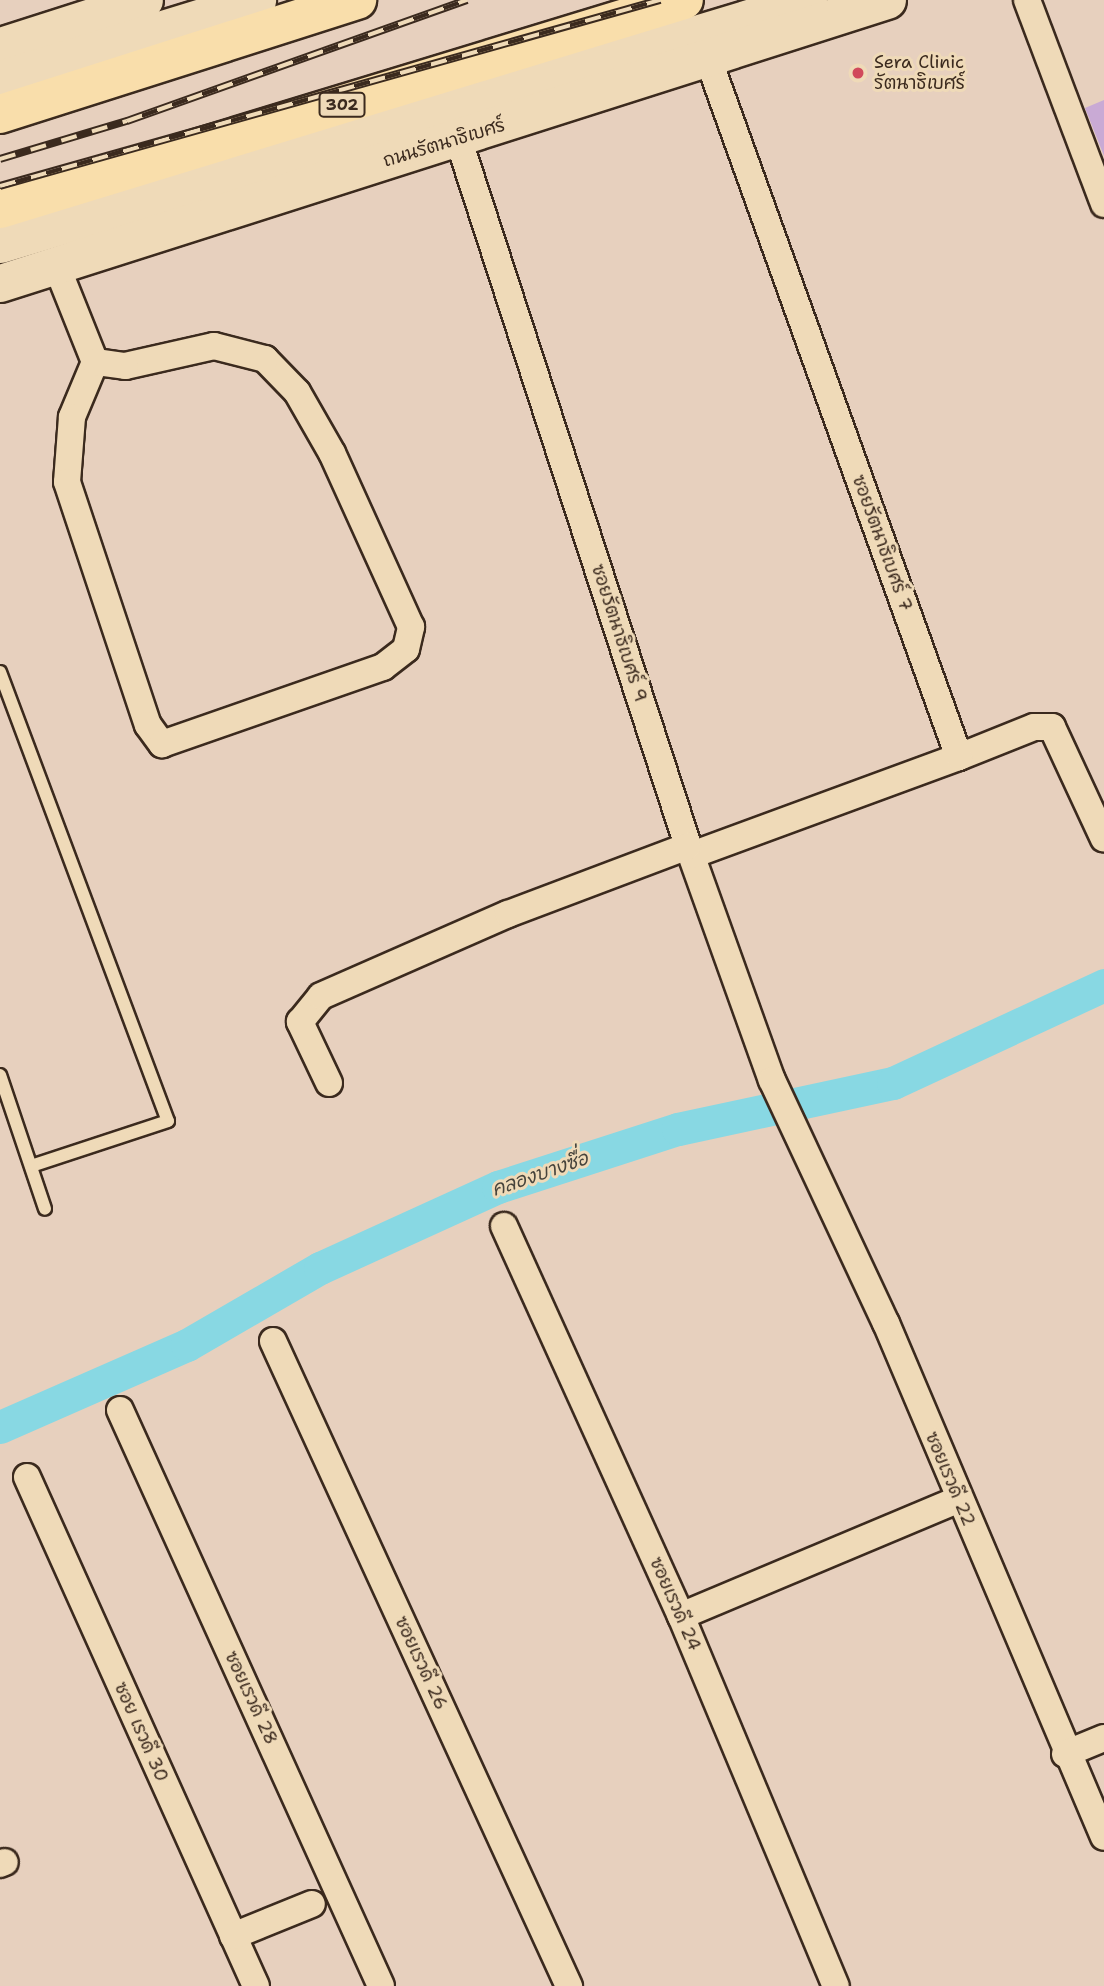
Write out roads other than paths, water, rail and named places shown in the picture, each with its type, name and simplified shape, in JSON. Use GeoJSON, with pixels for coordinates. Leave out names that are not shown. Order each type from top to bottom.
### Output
{"type":"FeatureCollection","features":[{"type":"Feature","properties":{"kind":"main road"},"geometry":{"type":"LineString","coordinates":[[0,46],[104,6],[144,0]]}},
{"type":"Feature","properties":{"kind":"main road"},"geometry":{"type":"LineString","coordinates":[[0,79],[257,0]]}},
{"type":"Feature","properties":{"kind":"main road"},"geometry":{"type":"LineString","coordinates":[[0,114],[357,0]]}},
{"type":"Feature","properties":{"kind":"main road","name":"302"},"geometry":{"type":"LineString","coordinates":[[0,209],[684,0]]}},
{"type":"Feature","properties":{"kind":"main road"},"geometry":{"type":"LineString","coordinates":[[0,244],[808,0]]}},
{"type":"Feature","properties":{"kind":"main road","name":"ถนนรัตนาธิเบศร์"},"geometry":{"type":"LineString","coordinates":[[0,283],[709,61],[887,0]]}},
{"type":"Feature","properties":{"kind":"street"},"geometry":{"type":"LineString","coordinates":[[1027,0],[1104,204]]}},
{"type":"Feature","properties":{"kind":"street","name":"ซอยรัตนาธิเบศร์ 7"},"geometry":{"type":"LineString","coordinates":[[709,61],[959,757]]}},
{"type":"Feature","properties":{"kind":"street","name":"ซอยรัตนาธิเบศร์ 9"},"geometry":{"type":"LineString","coordinates":[[458,138],[690,850],[772,1080],[792,1124]]}},
{"type":"Feature","properties":{"kind":"street"},"geometry":{"type":"LineString","coordinates":[[57,267],[95,362],[72,417],[67,482],[148,725],[162,744],[383,667],[406,649],[411,627],[332,453],[297,391],[265,359],[214,346],[125,366],[95,362]]}},
{"type":"Feature","properties":{"kind":"street"},"geometry":{"type":"LineString","coordinates":[[329,1083],[300,1022],[321,996],[508,914],[959,757],[1034,727],[1052,727],[1104,839]]}},
{"type":"Feature","properties":{"kind":"street","name":"ซอยเรวดี 22"},"geometry":{"type":"LineString","coordinates":[[792,1124],[959,1499],[1065,1754],[1104,1837]]}},
{"type":"Feature","properties":{"kind":"street","name":"ซอยเรวดี 24"},"geometry":{"type":"LineString","coordinates":[[504,1226],[681,1616],[836,1986]]}},
{"type":"Feature","properties":{"kind":"street","name":"ซอยเรวดี 26"},"geometry":{"type":"LineString","coordinates":[[273,1342],[569,1986]]}},
{"type":"Feature","properties":{"kind":"street","name":"ซอยเรวดี 28"},"geometry":{"type":"LineString","coordinates":[[120,1410],[381,1986]]}},
{"type":"Feature","properties":{"kind":"street","name":"ซอย เรวดี 30"},"geometry":{"type":"LineString","coordinates":[[27,1477],[256,1986]]}},
{"type":"Feature","properties":{"kind":"street"},"geometry":{"type":"LineString","coordinates":[[681,1616],[959,1499]]}},
{"type":"Feature","properties":{"kind":"street"},"geometry":{"type":"LineString","coordinates":[[1065,1754],[1104,1738]]}},
{"type":"Feature","properties":{"kind":"street"},"geometry":{"type":"LineString","coordinates":[[233,1936],[312,1904]]}},
{"type":"Feature","properties":{"kind":"lane"},"geometry":{"type":"LineString","coordinates":[[0,672],[168,1121],[31,1166]]}},
{"type":"Feature","properties":{"kind":"lane"},"geometry":{"type":"LineString","coordinates":[[0,1075],[45,1209]]}},
{"type":"Feature","properties":{"kind":"waterway","name":"คลองบางซื่อ"},"geometry":{"type":"LineString","coordinates":[[0,1427],[187,1345],[320,1268],[498,1187],[678,1129],[893,1083],[1104,985]]}},
{"type":"Feature","properties":{"kind":"railway"},"geometry":{"type":"LineString","coordinates":[[0,159],[127,121],[467,0]]}},
{"type":"Feature","properties":{"kind":"railway"},"geometry":{"type":"LineString","coordinates":[[0,186],[660,0]]}},
{"type":"Feature","properties":{"kind":"place","name":"Sera Clinic รัตนาธิเบศร์"},"geometry":{"type":"Point","coordinates":[858,73]}}]}
